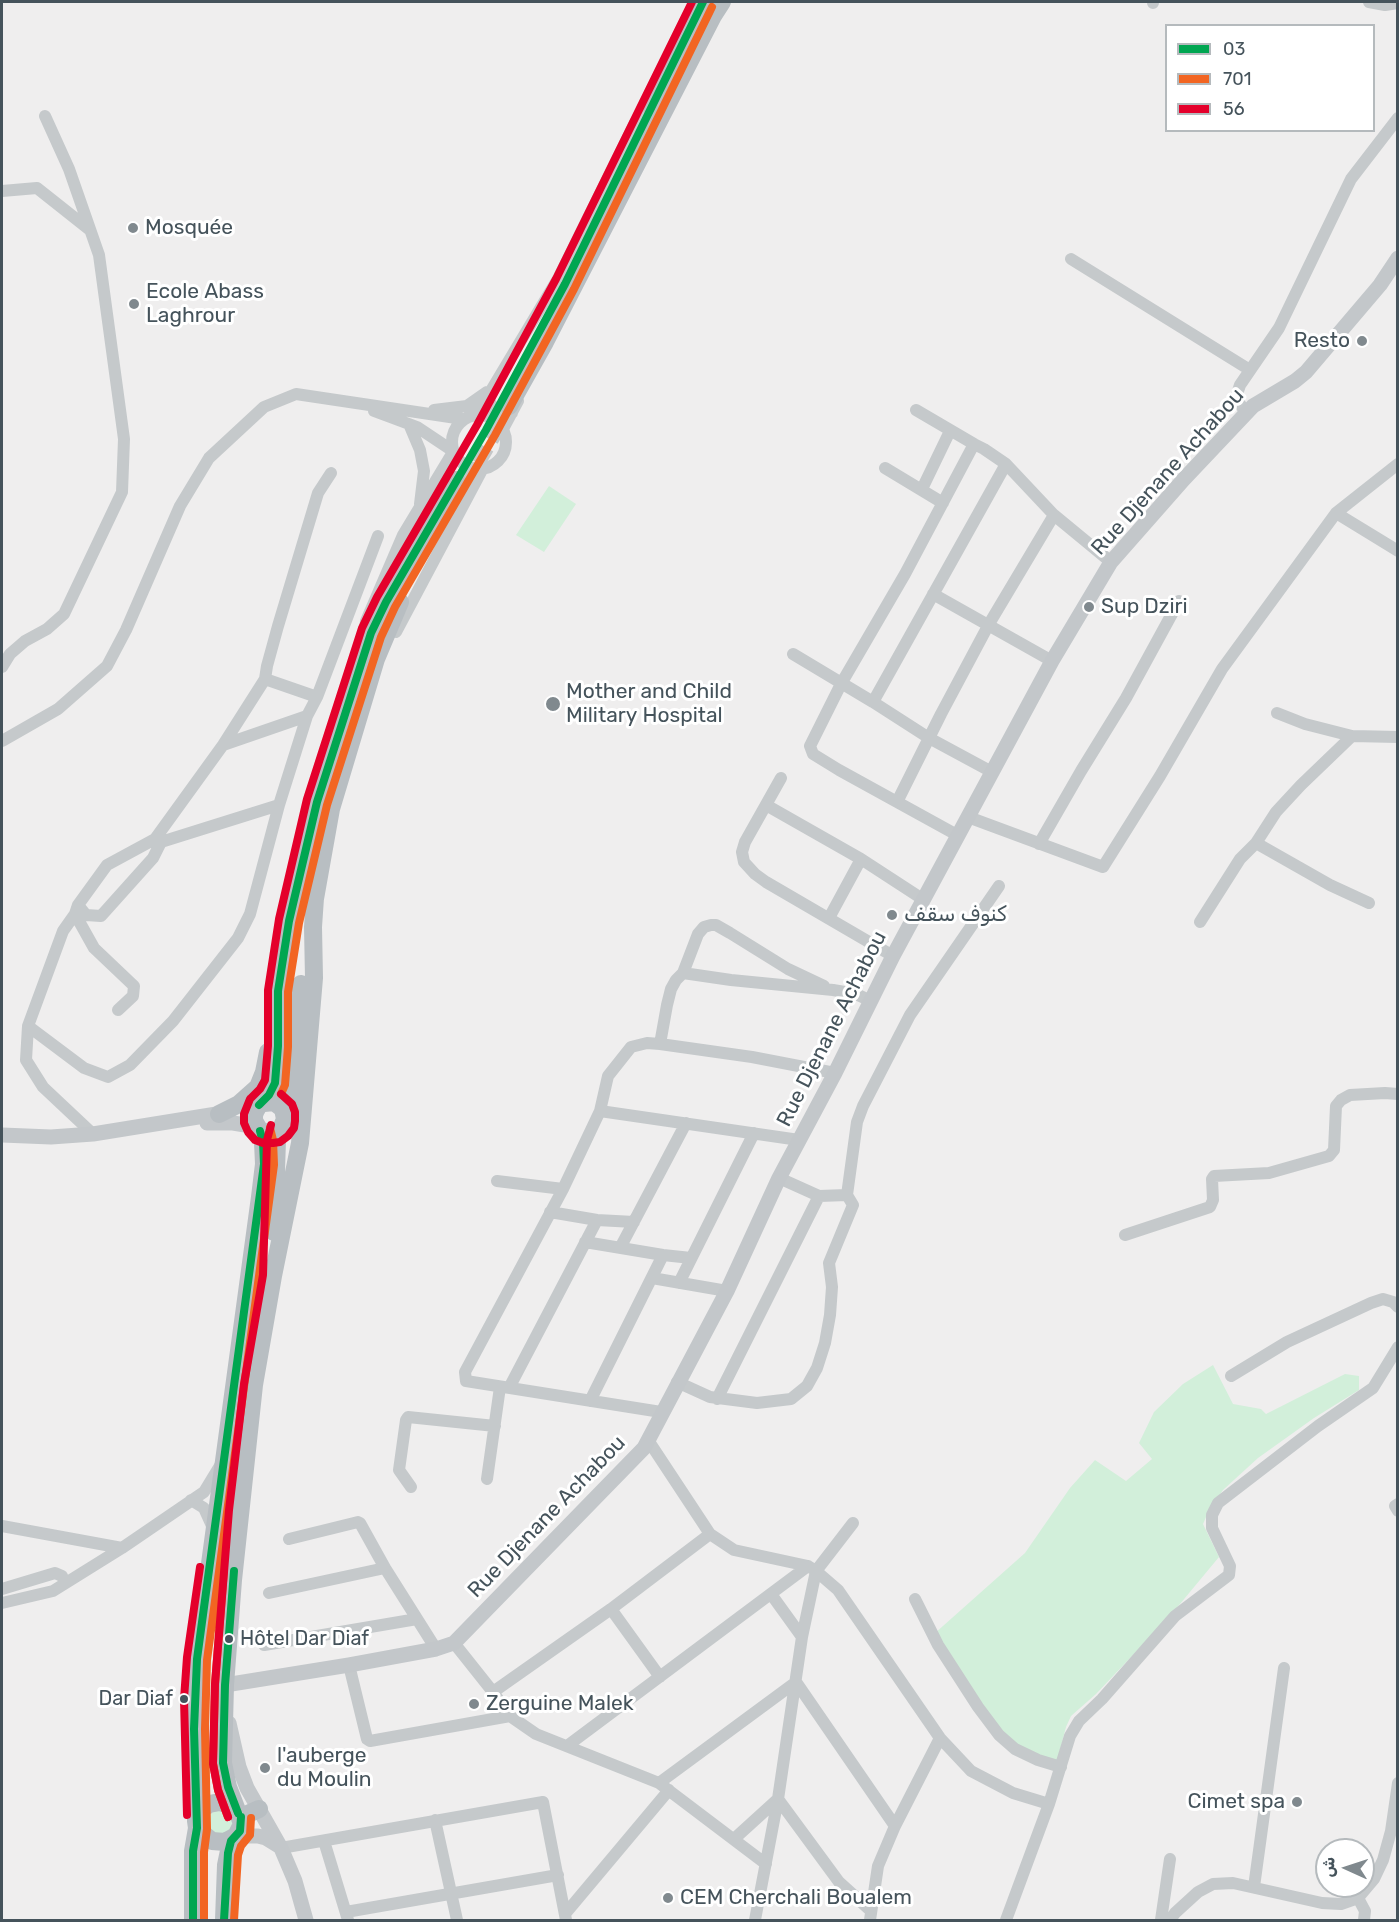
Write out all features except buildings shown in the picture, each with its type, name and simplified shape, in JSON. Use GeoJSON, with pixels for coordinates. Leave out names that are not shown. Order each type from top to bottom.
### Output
{"type":"FeatureCollection","features":[{"type":"Feature","properties":{"kind":"highway"},"geometry":{"type":"LineString","coordinates":[[500,402],[550,331],[666,95],[703,2]]}},
{"type":"Feature","properties":{"kind":"highway"},"geometry":{"type":"LineString","coordinates":[[666,95],[722,2]]}},
{"type":"Feature","properties":{"kind":"highway"},"geometry":{"type":"LineString","coordinates":[[273,1276],[277,1140],[291,1094],[304,954],[331,809],[369,661],[371,633],[386,602],[459,480]]}},
{"type":"Feature","properties":{"kind":"highway"},"geometry":{"type":"LineString","coordinates":[[219,1114],[239,1104],[258,1087],[264,1072],[288,921],[317,802],[369,661]]}},
{"type":"Feature","properties":{"kind":"highway"},"geometry":{"type":"LineString","coordinates":[[224,1920],[226,1872],[234,1839],[240,1831],[240,1815],[228,1787],[224,1763],[225,1689],[239,1511],[254,1385],[300,1143],[314,978],[315,898]]}},
{"type":"Feature","properties":{"kind":"highway"},"geometry":{"type":"LineString","coordinates":[[193,1920],[193,1851],[197,1821],[195,1685],[261,1186],[264,1142],[258,1118],[275,1083],[278,1065],[278,991]]}},
{"type":"Feature","properties":{"kind":"highway"},"geometry":{"type":"LineString","coordinates":[[258,1118],[269,1101],[274,1102],[283,1109],[283,1124]]}},
{"type":"Feature","properties":{"kind":"highway"},"geometry":{"type":"LineString","coordinates":[[258,1118],[271,1133],[283,1124]]}},
{"type":"Feature","properties":{"kind":"highway"},"geometry":{"type":"LineString","coordinates":[[197,1821],[206,1806],[220,1802],[233,1807],[240,1815]]}},
{"type":"Feature","properties":{"kind":"highway"},"geometry":{"type":"LineString","coordinates":[[240,1815],[259,1809]]}},
{"type":"Feature","properties":{"kind":"highway"},"geometry":{"type":"LineString","coordinates":[[197,1821],[202,1833],[212,1840],[225,1842],[234,1839]]}},
{"type":"Feature","properties":{"kind":"main road","name":"Rue Djenane Achabou"},"geometry":{"type":"LineString","coordinates":[[225,1689],[436,1649],[454,1643],[644,1448],[727,1291],[779,1178],[835,1074],[893,956],[1052,661],[1111,562],[1246,413],[1306,372],[1380,285],[1398,258]]}},
{"type":"Feature","properties":{"kind":"main road"},"geometry":{"type":"LineString","coordinates":[[2,1133],[51,1137],[93,1134],[219,1114],[258,1118]]}},
{"type":"Feature","properties":{"kind":"main road"},"geometry":{"type":"LineString","coordinates":[[150,1125],[222,1123],[258,1118]]}},
{"type":"Feature","properties":{"kind":"main road"},"geometry":{"type":"LineString","coordinates":[[225,1689],[232,1740],[239,1767],[281,1848],[295,1881],[306,1920]]}},
{"type":"Feature","properties":{"kind":"main road"},"geometry":{"type":"LineString","coordinates":[[234,1839],[258,1836],[266,1838],[281,1848]]}},
{"type":"Feature","properties":{"kind":"street"},"geometry":{"type":"LineString","coordinates":[[1369,2],[1385,5],[1398,3]]}},
{"type":"Feature","properties":{"kind":"street"},"geometry":{"type":"LineString","coordinates":[[2,667],[10,654],[25,641],[47,629],[64,614],[122,492],[124,439],[99,255],[69,169],[45,116]]}},
{"type":"Feature","properties":{"kind":"street"},"geometry":{"type":"LineString","coordinates":[[1246,413],[1238,401],[1237,394],[1240,385],[1279,328],[1351,179],[1398,118]]}},
{"type":"Feature","properties":{"kind":"street"},"geometry":{"type":"LineString","coordinates":[[2,191],[37,188],[90,230]]}},
{"type":"Feature","properties":{"kind":"street"},"geometry":{"type":"LineString","coordinates":[[1071,259],[1250,370]]}},
{"type":"Feature","properties":{"kind":"street"},"geometry":{"type":"LineString","coordinates":[[2,741],[58,709],[107,666],[126,630],[180,506],[209,458],[264,407],[296,394],[463,419],[500,402]]}},
{"type":"Feature","properties":{"kind":"street"},"geometry":{"type":"LineString","coordinates":[[415,411],[461,408],[479,399],[500,402]]}},
{"type":"Feature","properties":{"kind":"street"},"geometry":{"type":"LineString","coordinates":[[350,402],[409,424],[453,452],[462,464],[482,470]]}},
{"type":"Feature","properties":{"kind":"street"},"geometry":{"type":"LineString","coordinates":[[369,661],[366,621],[403,535],[420,507],[459,480],[497,463],[505,452],[507,444],[500,402]]}},
{"type":"Feature","properties":{"kind":"street"},"geometry":{"type":"LineString","coordinates":[[916,410],[984,449],[1005,464],[1054,515],[1111,562]]}},
{"type":"Feature","properties":{"kind":"street"},"geometry":{"type":"LineString","coordinates":[[477,414],[496,421],[503,429]]}},
{"type":"Feature","properties":{"kind":"street"},"geometry":{"type":"LineString","coordinates":[[459,480],[451,442],[453,434],[463,419]]}},
{"type":"Feature","properties":{"kind":"street"},"geometry":{"type":"LineString","coordinates":[[409,424],[420,450],[424,471],[420,507]]}},
{"type":"Feature","properties":{"kind":"street"},"geometry":{"type":"LineString","coordinates":[[922,489],[950,431]]}},
{"type":"Feature","properties":{"kind":"street"},"geometry":{"type":"LineString","coordinates":[[957,835],[824,761],[811,750],[811,742],[974,444]]}},
{"type":"Feature","properties":{"kind":"street"},"geometry":{"type":"LineString","coordinates":[[873,702],[1005,464]]}},
{"type":"Feature","properties":{"kind":"street"},"geometry":{"type":"LineString","coordinates":[[968,817],[1103,867],[1160,776],[1222,669],[1336,513],[1398,464]]}},
{"type":"Feature","properties":{"kind":"street"},"geometry":{"type":"LineString","coordinates":[[885,468],[943,503]]}},
{"type":"Feature","properties":{"kind":"street"},"geometry":{"type":"LineString","coordinates":[[76,910],[89,916],[101,916],[153,858],[158,841],[265,680],[278,626],[318,493],[331,473]]}},
{"type":"Feature","properties":{"kind":"street"},"geometry":{"type":"LineString","coordinates":[[1336,513],[1398,551]]}},
{"type":"Feature","properties":{"kind":"street"},"geometry":{"type":"LineString","coordinates":[[897,802],[989,624],[1054,515]]}},
{"type":"Feature","properties":{"kind":"street"},"geometry":{"type":"LineString","coordinates":[[28,1026],[84,1068],[108,1077],[130,1065],[172,1021],[238,938],[250,914],[279,805],[307,716],[317,697],[378,536]]}},
{"type":"Feature","properties":{"kind":"street"},"geometry":{"type":"LineString","coordinates":[[933,594],[1052,661]]}},
{"type":"Feature","properties":{"kind":"street"},"geometry":{"type":"LineString","coordinates":[[1039,844],[1126,698],[1179,601]]}},
{"type":"Feature","properties":{"kind":"street"},"geometry":{"type":"LineString","coordinates":[[793,654],[929,738],[992,772]]}},
{"type":"Feature","properties":{"kind":"street"},"geometry":{"type":"LineString","coordinates":[[265,680],[317,697]]}},
{"type":"Feature","properties":{"kind":"street"},"geometry":{"type":"LineString","coordinates":[[1277,713],[1305,724],[1352,736],[1398,737]]}},
{"type":"Feature","properties":{"kind":"street"},"geometry":{"type":"LineString","coordinates":[[223,745],[307,716]]}},
{"type":"Feature","properties":{"kind":"street"},"geometry":{"type":"LineString","coordinates":[[1200,922],[1240,859],[1256,843],[1276,812],[1352,736]]}},
{"type":"Feature","properties":{"kind":"street"},"geometry":{"type":"LineString","coordinates":[[781,778],[745,842],[742,852],[744,862],[766,882],[893,956]]}},
{"type":"Feature","properties":{"kind":"street"},"geometry":{"type":"LineString","coordinates":[[93,1134],[43,1088],[26,1060],[28,1026],[63,931],[107,865],[158,841],[279,805]]}},
{"type":"Feature","properties":{"kind":"street"},"geometry":{"type":"LineString","coordinates":[[766,805],[861,858],[924,900]]}},
{"type":"Feature","properties":{"kind":"street"},"geometry":{"type":"LineString","coordinates":[[1256,843],[1330,885],[1369,903]]}},
{"type":"Feature","properties":{"kind":"street"},"geometry":{"type":"LineString","coordinates":[[829,918],[861,858]]}},
{"type":"Feature","properties":{"kind":"street"},"geometry":{"type":"LineString","coordinates":[[677,1382],[717,1399],[757,1403],[791,1399],[807,1386],[820,1360],[825,1343],[832,1287],[829,1263],[854,1205],[847,1195],[857,1122],[863,1106],[910,1015],[999,886]]}},
{"type":"Feature","properties":{"kind":"street"},"geometry":{"type":"LineString","coordinates":[[76,910],[94,948],[134,986],[133,996],[118,1010]]}},
{"type":"Feature","properties":{"kind":"street"},"geometry":{"type":"LineString","coordinates":[[660,1044],[668,997],[676,980],[683,973],[698,934],[704,927],[716,925],[788,969],[833,990]]}},
{"type":"Feature","properties":{"kind":"street"},"geometry":{"type":"LineString","coordinates":[[683,973],[833,990],[856,994],[871,1001]]}},
{"type":"Feature","properties":{"kind":"street"},"geometry":{"type":"LineString","coordinates":[[662,1412],[466,1381],[465,1372],[563,1189],[600,1111],[608,1076],[622,1056],[635,1045],[660,1044],[753,1057],[835,1074]]}},
{"type":"Feature","properties":{"kind":"street"},"geometry":{"type":"LineString","coordinates":[[1125,1235],[1210,1207],[1213,1200],[1212,1179],[1214,1176],[1269,1173],[1329,1156],[1335,1147],[1336,1106],[1341,1100],[1350,1095],[1398,1094]]}},
{"type":"Feature","properties":{"kind":"street"},"geometry":{"type":"LineString","coordinates":[[600,1111],[799,1140]]}},
{"type":"Feature","properties":{"kind":"street"},"geometry":{"type":"LineString","coordinates":[[620,1248],[686,1122]]}},
{"type":"Feature","properties":{"kind":"street"},"geometry":{"type":"LineString","coordinates":[[679,1283],[754,1133]]}},
{"type":"Feature","properties":{"kind":"street"},"geometry":{"type":"LineString","coordinates":[[779,1178],[819,1196],[847,1195]]}},
{"type":"Feature","properties":{"kind":"street"},"geometry":{"type":"LineString","coordinates":[[497,1181],[563,1189]]}},
{"type":"Feature","properties":{"kind":"street"},"geometry":{"type":"LineString","coordinates":[[717,1399],[819,1196]]}},
{"type":"Feature","properties":{"kind":"street"},"geometry":{"type":"LineString","coordinates":[[550,1212],[597,1220],[634,1222]]}},
{"type":"Feature","properties":{"kind":"street"},"geometry":{"type":"LineString","coordinates":[[487,1479],[495,1426],[505,1387],[597,1220]]}},
{"type":"Feature","properties":{"kind":"street"},"geometry":{"type":"LineString","coordinates":[[585,1242],[691,1258]]}},
{"type":"Feature","properties":{"kind":"street"},"geometry":{"type":"LineString","coordinates":[[590,1401],[663,1255]]}},
{"type":"Feature","properties":{"kind":"street"},"geometry":{"type":"LineString","coordinates":[[652,1278],[727,1291]]}},
{"type":"Feature","properties":{"kind":"street"},"geometry":{"type":"LineString","coordinates":[[1231,1376],[1287,1342],[1371,1303],[1383,1299],[1394,1302],[1398,1307]]}},
{"type":"Feature","properties":{"kind":"street"},"geometry":{"type":"LineString","coordinates":[[1006,1920],[1049,1804],[1070,1736],[1079,1721],[1102,1699],[1175,1616],[1229,1575],[1230,1566],[1212,1528],[1212,1515],[1218,1503],[1318,1426],[1373,1388],[1398,1347]]}},
{"type":"Feature","properties":{"kind":"street"},"geometry":{"type":"LineString","coordinates":[[411,1487],[399,1470],[408,1418],[495,1426]]}},
{"type":"Feature","properties":{"kind":"street"},"geometry":{"type":"LineString","coordinates":[[648,1440],[710,1534],[734,1551],[812,1569],[838,1590],[940,1738],[971,1771],[1013,1793],[1049,1804]]}},
{"type":"Feature","properties":{"kind":"street"},"geometry":{"type":"LineString","coordinates":[[2,1603],[53,1591],[122,1548],[204,1492],[225,1458]]}},
{"type":"Feature","properties":{"kind":"street"},"geometry":{"type":"LineString","coordinates":[[191,1500],[204,1508],[214,1531]]}},
{"type":"Feature","properties":{"kind":"street"},"geometry":{"type":"LineString","coordinates":[[1398,1504],[1395,1506],[1398,1511]]}},
{"type":"Feature","properties":{"kind":"street"},"geometry":{"type":"LineString","coordinates":[[289,1539],[358,1521],[362,1524],[385,1568],[436,1649]]}},
{"type":"Feature","properties":{"kind":"street"},"geometry":{"type":"LineString","coordinates":[[567,1746],[771,1594],[812,1569],[853,1523]]}},
{"type":"Feature","properties":{"kind":"street"},"geometry":{"type":"LineString","coordinates":[[2,1526],[122,1548]]}},
{"type":"Feature","properties":{"kind":"street"},"geometry":{"type":"LineString","coordinates":[[493,1692],[611,1609],[710,1534]]}},
{"type":"Feature","properties":{"kind":"street"},"geometry":{"type":"LineString","coordinates":[[269,1593],[385,1568]]}},
{"type":"Feature","properties":{"kind":"street"},"geometry":{"type":"LineString","coordinates":[[755,1920],[778,1799],[812,1569]]}},
{"type":"Feature","properties":{"kind":"street"},"geometry":{"type":"LineString","coordinates":[[2,1589],[54,1573],[62,1576],[65,1583]]}},
{"type":"Feature","properties":{"kind":"street"},"geometry":{"type":"LineString","coordinates":[[771,1594],[802,1637]]}},
{"type":"Feature","properties":{"kind":"street"},"geometry":{"type":"LineString","coordinates":[[915,1599],[938,1645],[999,1735],[1015,1749],[1038,1760],[1061,1767]]}},
{"type":"Feature","properties":{"kind":"street"},"geometry":{"type":"LineString","coordinates":[[611,1609],[660,1677]]}},
{"type":"Feature","properties":{"kind":"street"},"geometry":{"type":"LineString","coordinates":[[264,1645],[417,1619]]}},
{"type":"Feature","properties":{"kind":"street"},"geometry":{"type":"LineString","coordinates":[[454,1643],[510,1716],[536,1734],[664,1787],[766,1864]]}},
{"type":"Feature","properties":{"kind":"street"},"geometry":{"type":"LineString","coordinates":[[349,1665],[367,1739],[370,1742],[510,1716]]}},
{"type":"Feature","properties":{"kind":"street"},"geometry":{"type":"LineString","coordinates":[[1254,1887],[1284,1668]]}},
{"type":"Feature","properties":{"kind":"street"},"geometry":{"type":"LineString","coordinates":[[566,1917],[664,1787],[796,1682]]}},
{"type":"Feature","properties":{"kind":"street"},"geometry":{"type":"LineString","coordinates":[[796,1682],[895,1826]]}},
{"type":"Feature","properties":{"kind":"street"},"geometry":{"type":"LineString","coordinates":[[870,1915],[878,1866],[895,1826],[940,1738]]}},
{"type":"Feature","properties":{"kind":"street"},"geometry":{"type":"LineString","coordinates":[[1375,1877],[1383,1860],[1391,1831],[1398,1783]]}},
{"type":"Feature","properties":{"kind":"street"},"geometry":{"type":"LineString","coordinates":[[734,1839],[778,1799]]}},
{"type":"Feature","properties":{"kind":"street"},"geometry":{"type":"LineString","coordinates":[[778,1799],[839,1882],[870,1915]]}},
{"type":"Feature","properties":{"kind":"street"},"geometry":{"type":"LineString","coordinates":[[281,1848],[543,1802],[566,1917]]}},
{"type":"Feature","properties":{"kind":"street"},"geometry":{"type":"LineString","coordinates":[[435,1820],[457,1920]]}},
{"type":"Feature","properties":{"kind":"street"},"geometry":{"type":"LineString","coordinates":[[324,1841],[346,1916],[558,1875]]}},
{"type":"Feature","properties":{"kind":"street"},"geometry":{"type":"LineString","coordinates":[[1161,1920],[1170,1859]]}},
{"type":"Feature","properties":{"kind":"street"},"geometry":{"type":"LineString","coordinates":[[1170,1920],[1198,1892],[1213,1884],[1233,1883],[1322,1903],[1341,1904],[1358,1898],[1365,1911],[1364,1920]]}},
{"type":"Feature","properties":{"kind":"green space"},"geometry":{"type":"Polygon","coordinates":[[[549,486],[576,504],[544,552],[516,535],[549,486]]]}},
{"type":"Feature","properties":{"kind":"green space"},"geometry":{"type":"Polygon","coordinates":[[[1213,1365],[1233,1404],[1261,1409],[1266,1414],[1345,1374],[1359,1376],[1359,1390],[1314,1418],[1258,1458],[1223,1490],[1210,1508],[1203,1524],[1219,1557],[1170,1616],[1096,1694],[1071,1716],[1057,1761],[1027,1754],[1005,1737],[934,1634],[1025,1553],[1070,1488],[1095,1460],[1126,1481],[1152,1459],[1139,1443],[1154,1412],[1183,1384],[1213,1365]]]}},
{"type":"Feature","properties":{"kind":"green space"},"geometry":{"type":"Polygon","coordinates":[[[216,1809],[234,1815],[232,1831],[217,1835],[209,1828],[208,1817],[216,1809]]]}},
{"type":"Feature","properties":{"kind":"tunnel"},"geometry":{"type":"LineString","coordinates":[[463,486],[509,406]]}},
{"type":"Feature","properties":{"kind":"transit line","name":"56"},"geometry":{"type":"LineString","coordinates":[[251,1098],[265,1080],[268,1046],[268,990],[279,919],[307,799],[362,628],[377,597],[477,425],[556,279],[692,2]]}},
{"type":"Feature","properties":{"kind":"transit line","name":"03"},"geometry":{"type":"LineString","coordinates":[[259,1105],[269,1095],[275,1083],[278,991],[289,921],[317,802],[371,633],[386,602],[486,430],[565,284],[703,2]]}},
{"type":"Feature","properties":{"kind":"transit line","name":"701"},"geometry":{"type":"LineString","coordinates":[[281,1094],[285,1085],[288,1047],[288,992],[299,923],[327,805],[381,637],[395,607],[495,435],[574,289],[712,7]]}},
{"type":"Feature","properties":{"kind":"transit line","name":"56"},"geometry":{"type":"LineString","coordinates":[[250,1099],[244,1114],[244,1123],[248,1132],[255,1140],[263,1143],[280,1142],[294,1128],[295,1121],[292,1104],[281,1094]]}},
{"type":"Feature","properties":{"kind":"transit line","name":"56"},"geometry":{"type":"LineString","coordinates":[[228,1817],[218,1790],[213,1764],[215,1684],[229,1510],[244,1384],[263,1275],[267,1140],[271,1125]]}},
{"type":"Feature","properties":{"kind":"transit line","name":"701"},"geometry":{"type":"LineString","coordinates":[[204,1920],[204,1852],[207,1829],[205,1729],[207,1660],[274,1165],[270,1128]]}},
{"type":"Feature","properties":{"kind":"transit line","name":"03"},"geometry":{"type":"LineString","coordinates":[[193,1920],[193,1851],[197,1828],[194,1729],[197,1659],[264,1164],[260,1131]]}},
{"type":"Feature","properties":{"kind":"transit line","name":"56"},"geometry":{"type":"LineString","coordinates":[[187,1815],[184,1699],[187,1657],[200,1567]]}},
{"type":"Feature","properties":{"kind":"transit line","name":"701"},"geometry":{"type":"LineString","coordinates":[[224,1570],[215,1684],[213,1763],[218,1790],[228,1817]]}},
{"type":"Feature","properties":{"kind":"transit line","name":"03"},"geometry":{"type":"LineString","coordinates":[[234,1571],[225,1685],[223,1763],[228,1787],[238,1813]]}},
{"type":"Feature","properties":{"kind":"transit line","name":"03"},"geometry":{"type":"LineString","coordinates":[[224,1920],[228,1853],[231,1841],[240,1831],[241,1817]]}},
{"type":"Feature","properties":{"kind":"transit line","name":"701"},"geometry":{"type":"LineString","coordinates":[[234,1920],[238,1855],[241,1846],[250,1835],[251,1818]]}},
{"type":"Feature","properties":{"kind":"place","name":"Mosquée"},"geometry":{"type":"Point","coordinates":[133,228]}},
{"type":"Feature","properties":{"kind":"place","name":"Ecole Abass Laghrour"},"geometry":{"type":"Point","coordinates":[134,304]}},
{"type":"Feature","properties":{"kind":"place","name":"Resto"},"geometry":{"type":"Point","coordinates":[1362,341]}},
{"type":"Feature","properties":{"kind":"place","name":"Sup Dziri"},"geometry":{"type":"Point","coordinates":[1089,607]}},
{"type":"Feature","properties":{"kind":"place","name":"Mother and Child Military Hospital"},"geometry":{"type":"Point","coordinates":[553,704]}},
{"type":"Feature","properties":{"kind":"place","name":"كنوف سقف"},"geometry":{"type":"Point","coordinates":[892,915]}},
{"type":"Feature","properties":{"kind":"place","name":"Hôtel Dar Diaf"},"geometry":{"type":"Point","coordinates":[229,1639]}},
{"type":"Feature","properties":{"kind":"place","name":"Dar Diaf"},"geometry":{"type":"Point","coordinates":[184,1699]}},
{"type":"Feature","properties":{"kind":"place","name":"Zerguine Malek"},"geometry":{"type":"Point","coordinates":[474,1704]}},
{"type":"Feature","properties":{"kind":"place","name":"l'auberge du Moulin"},"geometry":{"type":"Point","coordinates":[265,1768]}},
{"type":"Feature","properties":{"kind":"place","name":"Cimet spa"},"geometry":{"type":"Point","coordinates":[1297,1802]}},
{"type":"Feature","properties":{"kind":"place","name":"CEM Cherchali Boualem"},"geometry":{"type":"Point","coordinates":[668,1898]}}]}
